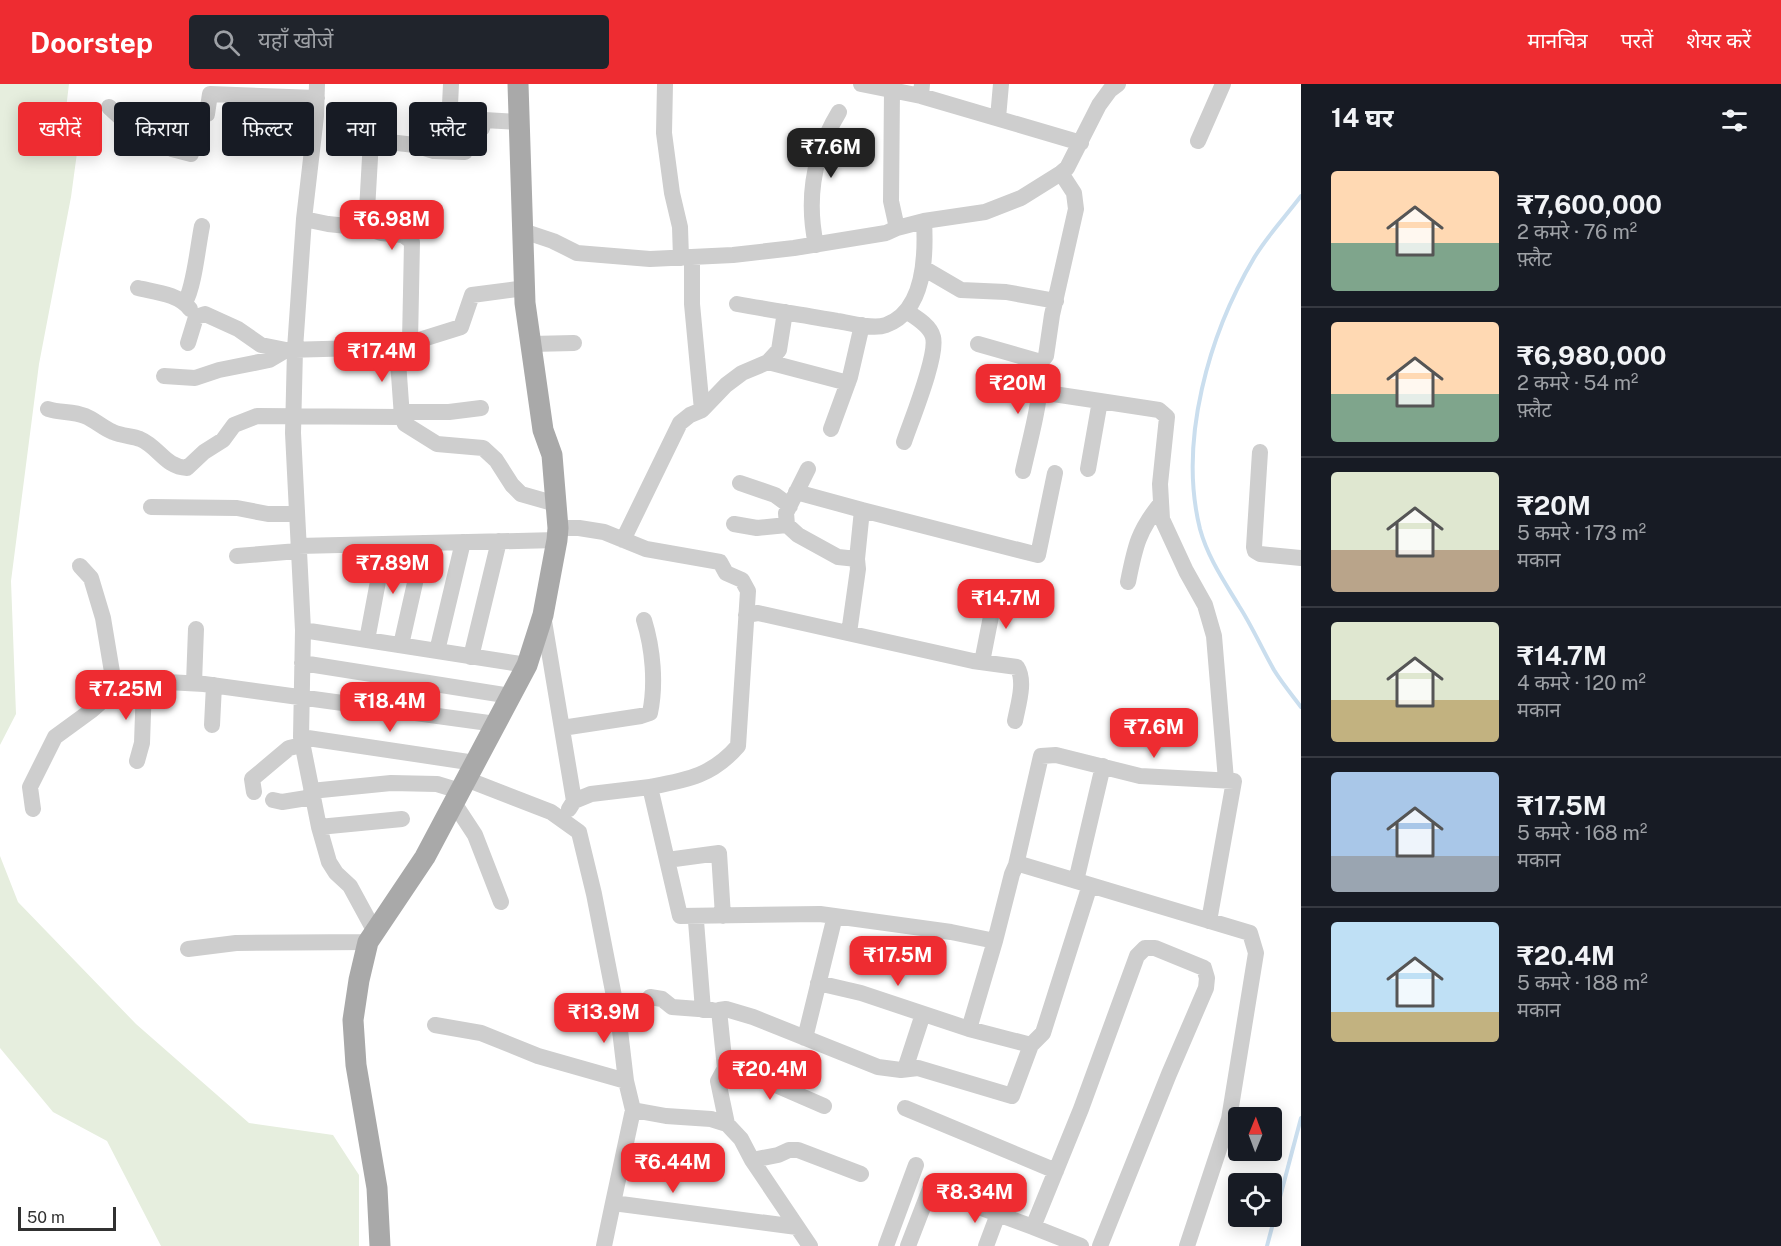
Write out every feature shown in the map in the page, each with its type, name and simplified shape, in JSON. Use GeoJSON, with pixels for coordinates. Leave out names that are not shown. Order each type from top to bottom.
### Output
{"type":"FeatureCollection","features":[{"type":"Feature","properties":{"kind":"main road"},"geometry":{"type":"LineString","coordinates":[[380,1246],[377,1188],[356,1065],[353,1020],[359,980],[371,937],[425,857],[527,665],[543,615],[557,534],[552,455],[543,430],[525,288],[518,84]]}},
{"type":"Feature","properties":{"kind":"street"},"geometry":{"type":"LineString","coordinates":[[451,84],[448,126],[482,128],[484,120],[519,122]]}},
{"type":"Feature","properties":{"kind":"street"},"geometry":{"type":"LineString","coordinates":[[665,84],[664,133],[672,193],[686,258],[702,410]]}},
{"type":"Feature","properties":{"kind":"street"},"geometry":{"type":"LineString","coordinates":[[861,84],[892,90],[922,90],[998,118],[1081,143]]}},
{"type":"Feature","properties":{"kind":"street"},"geometry":{"type":"LineString","coordinates":[[998,118],[1001,84]]}},
{"type":"Feature","properties":{"kind":"street"},"geometry":{"type":"LineString","coordinates":[[1198,141],[1223,84]]}},
{"type":"Feature","properties":{"kind":"street"},"geometry":{"type":"LineString","coordinates":[[523,231],[553,241],[577,253],[650,259],[686,258],[733,255],[816,244],[886,233],[924,221],[985,212],[1022,198],[1067,168],[1099,105],[1113,86]]}},
{"type":"Feature","properties":{"kind":"street"},"geometry":{"type":"LineString","coordinates":[[892,90],[891,201],[897,228]]}},
{"type":"Feature","properties":{"kind":"street"},"geometry":{"type":"LineString","coordinates":[[188,949],[236,943],[371,937],[350,886],[336,873],[329,862],[319,827],[301,741],[303,630],[296,514],[291,350],[317,91],[210,94],[209,102]]}},
{"type":"Feature","properties":{"kind":"street"},"geometry":{"type":"LineString","coordinates":[[110,107],[114,111]]}},
{"type":"Feature","properties":{"kind":"street"},"geometry":{"type":"LineString","coordinates":[[816,244],[811,222],[814,176],[823,142],[839,112]]}},
{"type":"Feature","properties":{"kind":"street"},"geometry":{"type":"LineString","coordinates":[[366,228],[371,140],[409,144]]}},
{"type":"Feature","properties":{"kind":"street"},"geometry":{"type":"LineString","coordinates":[[1023,471],[1040,392],[1041,362],[1047,356],[1056,301],[1076,209],[1074,193],[1061,173]]}},
{"type":"Feature","properties":{"kind":"street"},"geometry":{"type":"LineString","coordinates":[[304,219],[403,235],[412,242],[404,345],[402,414],[405,424],[428,441],[437,444],[483,448],[495,460],[512,486],[521,494],[556,504]]}},
{"type":"Feature","properties":{"kind":"street"},"geometry":{"type":"LineString","coordinates":[[737,304],[884,327],[901,318],[914,299],[924,269],[926,245],[924,221]]}},
{"type":"Feature","properties":{"kind":"street"},"geometry":{"type":"LineString","coordinates":[[185,302],[189,296],[202,226]]}},
{"type":"Feature","properties":{"kind":"street"},"geometry":{"type":"LineString","coordinates":[[924,269],[961,290],[1006,292],[1056,301]]}},
{"type":"Feature","properties":{"kind":"street"},"geometry":{"type":"LineString","coordinates":[[138,288],[185,302],[196,317]]}},
{"type":"Feature","properties":{"kind":"street"},"geometry":{"type":"LineString","coordinates":[[196,317],[205,314],[238,330],[261,345],[291,350],[404,345],[461,327],[472,295],[525,288]]}},
{"type":"Feature","properties":{"kind":"street"},"geometry":{"type":"LineString","coordinates":[[904,442],[932,356],[933,337],[924,324],[906,310]]}},
{"type":"Feature","properties":{"kind":"street"},"geometry":{"type":"LineString","coordinates":[[623,540],[680,423],[690,415],[702,410],[726,385],[742,373],[768,362],[779,350],[785,312]]}},
{"type":"Feature","properties":{"kind":"street"},"geometry":{"type":"LineString","coordinates":[[188,343],[196,317]]}},
{"type":"Feature","properties":{"kind":"street"},"geometry":{"type":"LineString","coordinates":[[831,429],[848,383],[862,325]]}},
{"type":"Feature","properties":{"kind":"street"},"geometry":{"type":"LineString","coordinates":[[531,344],[574,343]]}},
{"type":"Feature","properties":{"kind":"street"},"geometry":{"type":"LineString","coordinates":[[978,344],[1041,362]]}},
{"type":"Feature","properties":{"kind":"street"},"geometry":{"type":"LineString","coordinates":[[164,376],[195,378],[219,370],[269,360],[291,350]]}},
{"type":"Feature","properties":{"kind":"street"},"geometry":{"type":"LineString","coordinates":[[768,362],[848,383]]}},
{"type":"Feature","properties":{"kind":"street"},"geometry":{"type":"LineString","coordinates":[[1040,392],[1160,410],[1167,417],[1160,484],[1162,519],[1205,605],[1214,636],[1226,780]]}},
{"type":"Feature","properties":{"kind":"street"},"geometry":{"type":"LineString","coordinates":[[1088,469],[1100,401]]}},
{"type":"Feature","properties":{"kind":"street"},"geometry":{"type":"LineString","coordinates":[[48,409],[84,415],[112,432],[140,439],[168,463],[178,468],[187,468],[204,452],[223,440],[234,425],[257,416],[402,414],[481,408]]}},
{"type":"Feature","properties":{"kind":"street"},"geometry":{"type":"LineString","coordinates":[[1260,452],[1255,551],[1260,554],[1301,558]]}},
{"type":"Feature","properties":{"kind":"street"},"geometry":{"type":"LineString","coordinates":[[808,469],[786,513],[787,525],[798,535],[838,557],[857,559]]}},
{"type":"Feature","properties":{"kind":"street"},"geometry":{"type":"LineString","coordinates":[[740,483],[775,495],[862,510],[1038,555],[1055,473]]}},
{"type":"Feature","properties":{"kind":"street"},"geometry":{"type":"LineString","coordinates":[[1128,582],[1139,537],[1146,521],[1161,503]]}},
{"type":"Feature","properties":{"kind":"street"},"geometry":{"type":"LineString","coordinates":[[151,507],[237,508],[268,514],[296,514]]}},
{"type":"Feature","properties":{"kind":"street"},"geometry":{"type":"LineString","coordinates":[[849,633],[858,569],[862,510]]}},
{"type":"Feature","properties":{"kind":"street"},"geometry":{"type":"LineString","coordinates":[[734,524],[757,528],[787,525]]}},
{"type":"Feature","properties":{"kind":"street"},"geometry":{"type":"LineString","coordinates":[[237,556],[298,549],[385,544],[499,541],[557,534],[579,528],[604,532],[646,549],[720,562],[726,573],[742,580],[748,591],[738,746],[724,761],[691,779],[650,787],[591,794],[574,801],[562,820]]}},
{"type":"Feature","properties":{"kind":"street"},"geometry":{"type":"LineString","coordinates":[[471,657],[499,541]]}},
{"type":"Feature","properties":{"kind":"street"},"geometry":{"type":"LineString","coordinates":[[437,651],[463,542]]}},
{"type":"Feature","properties":{"kind":"street"},"geometry":{"type":"LineString","coordinates":[[402,645],[424,543]]}},
{"type":"Feature","properties":{"kind":"street"},"geometry":{"type":"LineString","coordinates":[[367,640],[385,544]]}},
{"type":"Feature","properties":{"kind":"street"},"geometry":{"type":"LineString","coordinates":[[80,566],[91,578],[103,618],[115,690]]}},
{"type":"Feature","properties":{"kind":"street"},"geometry":{"type":"LineString","coordinates":[[982,662],[996,591]]}},
{"type":"Feature","properties":{"kind":"street"},"geometry":{"type":"LineString","coordinates":[[746,615],[758,613],[982,662],[1017,667],[1021,673],[1016,721]]}},
{"type":"Feature","properties":{"kind":"street"},"geometry":{"type":"LineString","coordinates":[[543,615],[574,801]]}},
{"type":"Feature","properties":{"kind":"street"},"geometry":{"type":"LineString","coordinates":[[562,728],[650,713],[654,692],[648,634],[644,620]]}},
{"type":"Feature","properties":{"kind":"street"},"geometry":{"type":"LineString","coordinates":[[194,683],[196,630]]}},
{"type":"Feature","properties":{"kind":"street"},"geometry":{"type":"LineString","coordinates":[[303,630],[527,665]]}},
{"type":"Feature","properties":{"kind":"street"},"geometry":{"type":"LineString","coordinates":[[302,663],[511,696]]}},
{"type":"Feature","properties":{"kind":"street"},"geometry":{"type":"LineString","coordinates":[[33,809],[30,787],[55,737],[115,690],[167,682],[194,683],[496,724]]}},
{"type":"Feature","properties":{"kind":"street"},"geometry":{"type":"LineString","coordinates":[[212,725],[214,685]]}},
{"type":"Feature","properties":{"kind":"street"},"geometry":{"type":"LineString","coordinates":[[137,761],[142,743],[144,686]]}},
{"type":"Feature","properties":{"kind":"street"},"geometry":{"type":"LineString","coordinates":[[255,792],[252,779],[289,748],[301,741],[464,784],[551,812],[579,832],[619,1022],[626,1080],[633,1110],[604,1246]]}},
{"type":"Feature","properties":{"kind":"street"},"geometry":{"type":"LineString","coordinates":[[969,1029],[1016,865],[1041,756],[1056,754],[1140,776],[1234,781],[1209,921]]}},
{"type":"Feature","properties":{"kind":"street"},"geometry":{"type":"LineString","coordinates":[[650,996],[662,999],[672,1007],[726,1009],[753,1017],[878,1067],[918,1068],[1012,1096],[1031,1046],[1043,1033],[1083,883],[1103,766]]}},
{"type":"Feature","properties":{"kind":"street"},"geometry":{"type":"LineString","coordinates":[[273,800],[282,802],[312,794],[391,783],[464,784]]}},
{"type":"Feature","properties":{"kind":"street"},"geometry":{"type":"LineString","coordinates":[[464,784],[476,835],[501,902]]}},
{"type":"Feature","properties":{"kind":"street"},"geometry":{"type":"LineString","coordinates":[[650,787],[680,916],[820,914],[951,932],[995,941]]}},
{"type":"Feature","properties":{"kind":"street"},"geometry":{"type":"LineString","coordinates":[[319,827],[402,819]]}},
{"type":"Feature","properties":{"kind":"street"},"geometry":{"type":"LineString","coordinates":[[667,860],[719,853],[723,916]]}},
{"type":"Feature","properties":{"kind":"street"},"geometry":{"type":"LineString","coordinates":[[1016,865],[1023,865],[1250,933],[1256,953],[1229,1119],[1187,1246]]}},
{"type":"Feature","properties":{"kind":"street"},"geometry":{"type":"LineString","coordinates":[[693,916],[696,921],[711,1010],[725,1068],[718,1081],[727,1124]]}},
{"type":"Feature","properties":{"kind":"street"},"geometry":{"type":"LineString","coordinates":[[805,1038],[835,916]]}},
{"type":"Feature","properties":{"kind":"street"},"geometry":{"type":"LineString","coordinates":[[1033,1227],[1137,956],[1145,948],[1155,948],[1204,968],[1208,978],[1206,988],[1100,1246]]}},
{"type":"Feature","properties":{"kind":"street"},"geometry":{"type":"LineString","coordinates":[[818,983],[861,993],[969,1029],[1031,1046]]}},
{"type":"Feature","properties":{"kind":"street"},"geometry":{"type":"LineString","coordinates":[[905,1069],[923,1014]]}},
{"type":"Feature","properties":{"kind":"street"},"geometry":{"type":"LineString","coordinates":[[435,1025],[481,1033],[538,1056],[626,1080]]}},
{"type":"Feature","properties":{"kind":"street"},"geometry":{"type":"LineString","coordinates":[[725,1068],[746,1072],[824,1106]]}},
{"type":"Feature","properties":{"kind":"street"},"geometry":{"type":"LineString","coordinates":[[905,1108],[1056,1171]]}},
{"type":"Feature","properties":{"kind":"street"},"geometry":{"type":"LineString","coordinates":[[633,1110],[658,1115],[711,1119],[727,1124],[741,1139],[752,1160],[810,1246]]}},
{"type":"Feature","properties":{"kind":"street"},"geometry":{"type":"LineString","coordinates":[[752,1160],[778,1155],[789,1150],[798,1150],[861,1174]]}},
{"type":"Feature","properties":{"kind":"street"},"geometry":{"type":"LineString","coordinates":[[886,1246],[916,1165]]}},
{"type":"Feature","properties":{"kind":"street"},"geometry":{"type":"LineString","coordinates":[[908,1246],[930,1189],[1033,1227],[1058,1242],[1081,1246]]}},
{"type":"Feature","properties":{"kind":"street"},"geometry":{"type":"LineString","coordinates":[[613,1203],[797,1227]]}},
{"type":"Feature","properties":{"kind":"street"},"geometry":{"type":"LineString","coordinates":[[986,1246],[998,1214]]}},
{"type":"Feature","properties":{"kind":"green space"},"geometry":{"type":"Polygon","coordinates":[[[0,84],[69,84],[67,102],[18,102],[18,156],[77,156],[71,197],[39,364],[11,581],[16,714],[0,745],[0,84]]]}},
{"type":"Feature","properties":{"kind":"green space"},"geometry":{"type":"Polygon","coordinates":[[[0,856],[18,902],[136,1024],[249,1123],[333,1135],[359,1175],[359,1246],[161,1246],[107,1141],[53,1112],[0,1048],[0,856]]]}},
{"type":"Feature","properties":{"kind":"waterway"},"geometry":{"type":"LineString","coordinates":[[1301,196],[1254,258],[1223,320],[1202,389],[1193,460],[1194,495],[1200,529],[1207,550],[1274,670],[1301,707]]}},
{"type":"Feature","properties":{"kind":"waterway"},"geometry":{"type":"LineString","coordinates":[[1267,1246],[1301,1118]]}}]}
